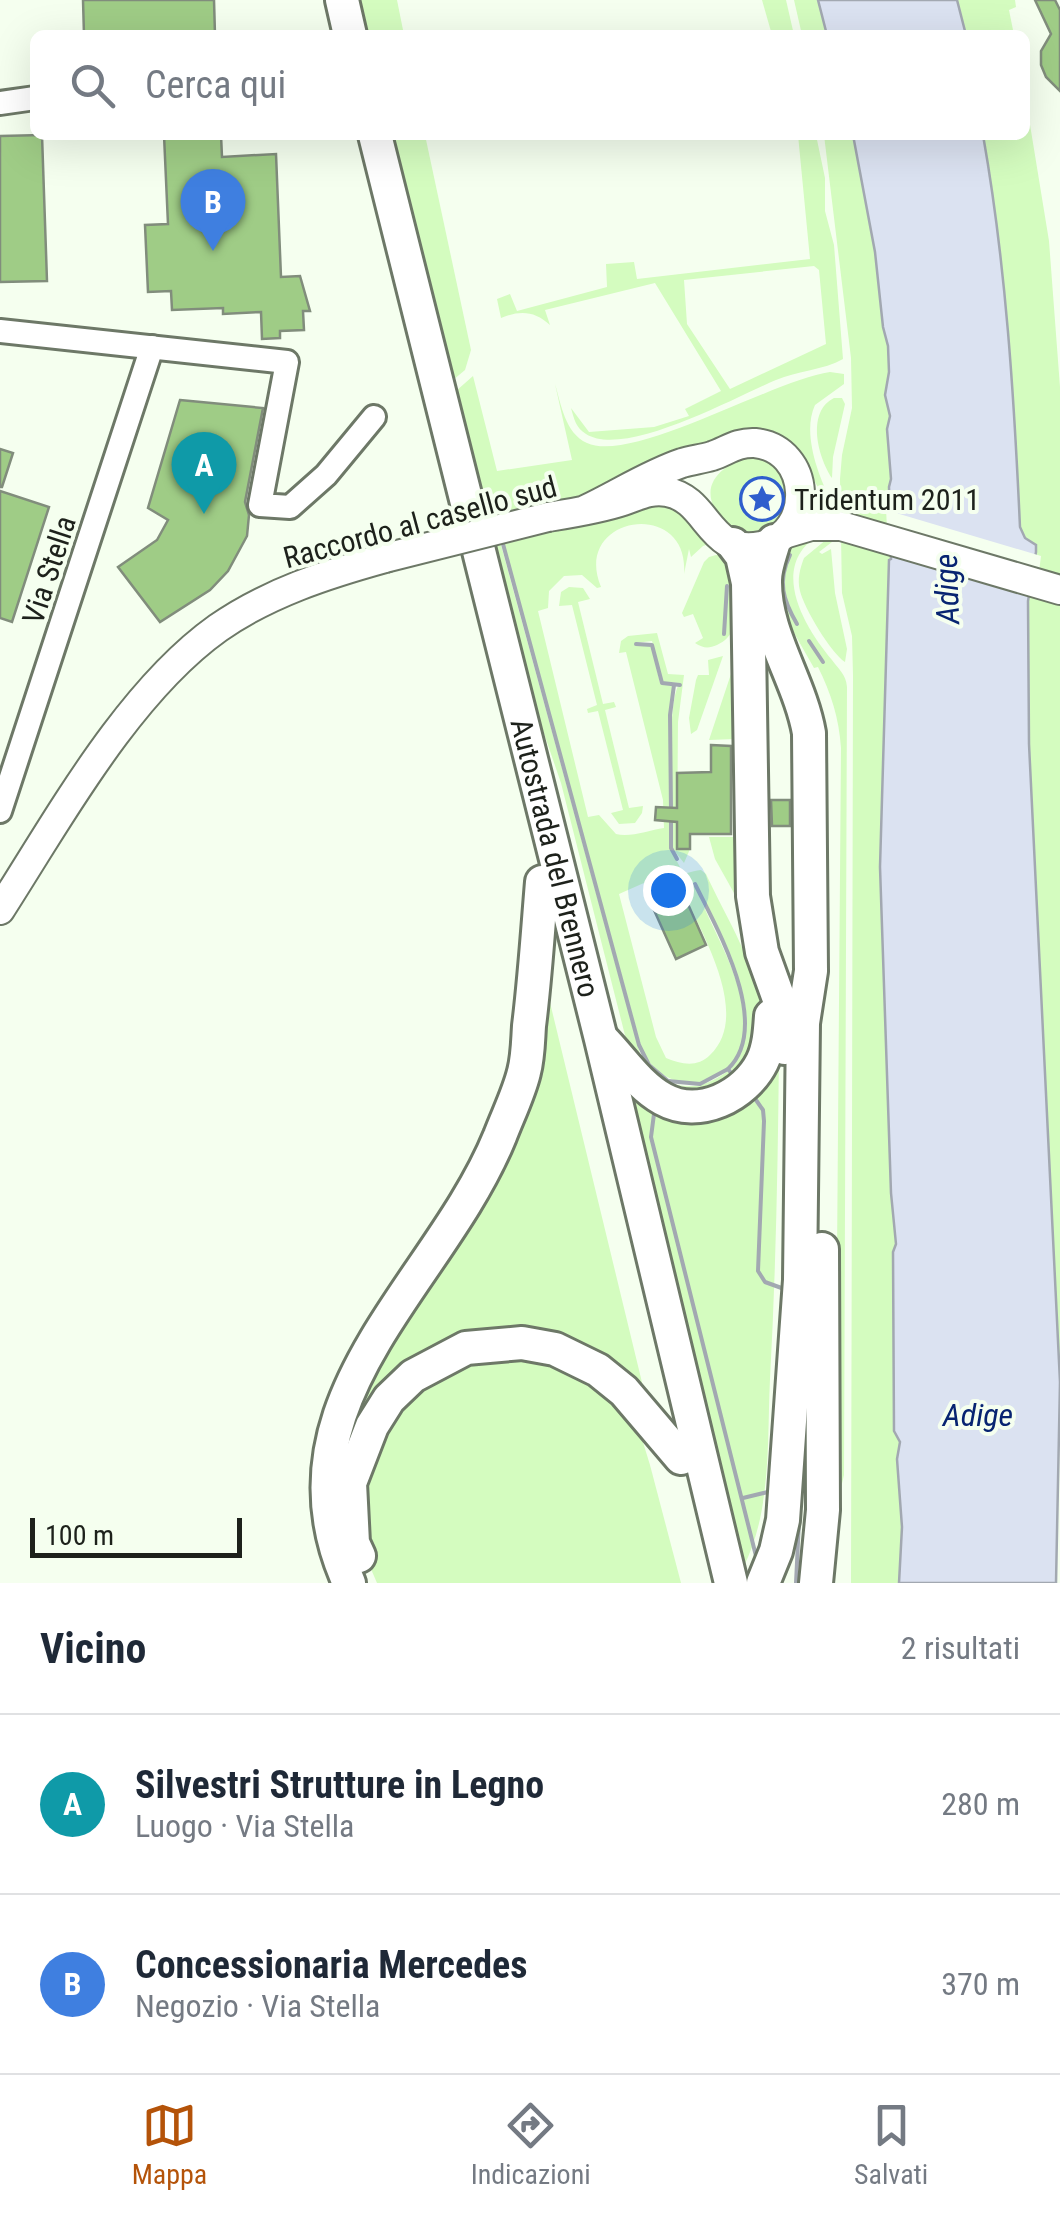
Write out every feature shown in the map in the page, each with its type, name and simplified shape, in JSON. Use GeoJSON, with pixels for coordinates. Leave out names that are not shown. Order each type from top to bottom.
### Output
{"type":"FeatureCollection","features":[{"type":"Feature","properties":{"kind":"highway"},"geometry":{"type":"LineString","coordinates":[[323,0],[331,30]]}},
{"type":"Feature","properties":{"kind":"highway"},"geometry":{"type":"LineString","coordinates":[[342,0],[349,30]]}},
{"type":"Feature","properties":{"kind":"highway","name":"Autostrada del Brennero"},"geometry":{"type":"LineString","coordinates":[[358,140],[710,1583]]}},
{"type":"Feature","properties":{"kind":"highway","name":"Autostrada del Brennero"},"geometry":{"type":"LineString","coordinates":[[377,140],[601,1038],[731,1583]]}},
{"type":"Feature","properties":{"kind":"highway"},"geometry":{"type":"LineString","coordinates":[[762,1583],[776,1551],[783,1520],[803,1024],[811,971],[810,733],[768,610],[765,580],[779,537]]}},
{"type":"Feature","properties":{"kind":"highway"},"geometry":{"type":"LineString","coordinates":[[601,1038],[645,1087],[682,1105],[713,1104],[746,1084],[763,1060],[770,1022],[768,972],[752,896],[748,583],[742,556],[733,544]]}},
{"type":"Feature","properties":{"kind":"highway"},"geometry":{"type":"LineString","coordinates":[[349,1583],[332,1537],[328,1508],[328,1461],[338,1419],[368,1347],[447,1228],[498,1141],[524,1071],[542,882]]}},
{"type":"Feature","properties":{"kind":"highway"},"geometry":{"type":"LineString","coordinates":[[811,971],[823,1024],[823,1510],[816,1583]]}},
{"type":"Feature","properties":{"kind":"highway"},"geometry":{"type":"LineString","coordinates":[[745,1583],[766,1526],[773,1480],[791,1280],[784,1012],[768,972]]}},
{"type":"Feature","properties":{"kind":"highway"},"geometry":{"type":"LineString","coordinates":[[371,1583],[353,1543],[350,1483],[372,1426],[389,1399],[413,1376],[466,1348],[522,1343],[555,1349],[598,1370],[624,1391],[681,1458]]}},
{"type":"Feature","properties":{"kind":"main road","name":"Raccordo al casello sud"},"geometry":{"type":"LineString","coordinates":[[585,510],[679,464],[740,444],[764,445],[785,457],[799,481],[841,519],[1060,590]]}},
{"type":"Feature","properties":{"kind":"main road"},"geometry":{"type":"LineString","coordinates":[[700,514],[698,484],[716,455]]}},
{"type":"Feature","properties":{"kind":"main road"},"geometry":{"type":"LineString","coordinates":[[779,537],[800,507],[799,481]]}},
{"type":"Feature","properties":{"kind":"main road","name":"Raccordo al casello sud"},"geometry":{"type":"LineString","coordinates":[[0,910],[87,775],[147,695],[182,657],[218,628],[260,603],[308,582],[385,558],[637,494],[665,492],[683,496],[714,533],[733,544],[754,547],[841,519],[1060,574]]}},
{"type":"Feature","properties":{"kind":"street"},"geometry":{"type":"LineString","coordinates":[[0,104],[30,99]]}},
{"type":"Feature","properties":{"kind":"street"},"geometry":{"type":"LineString","coordinates":[[0,332],[287,362],[260,505],[290,508],[326,475],[374,417]]}},
{"type":"Feature","properties":{"kind":"street","name":"Via Stella"},"geometry":{"type":"LineString","coordinates":[[0,810],[152,347]]}},
{"type":"Feature","properties":{"kind":"green space"},"geometry":{"type":"Polygon","coordinates":[[[359,0],[397,0],[403,30],[366,30],[359,0]]]}},
{"type":"Feature","properties":{"kind":"green space"},"geometry":{"type":"Polygon","coordinates":[[[762,0],[786,0],[793,30],[771,30],[762,0]]]}},
{"type":"Feature","properties":{"kind":"green space"},"geometry":{"type":"Polygon","coordinates":[[[794,0],[818,0],[826,30],[801,30],[794,0]]]}},
{"type":"Feature","properties":{"kind":"green space"},"geometry":{"type":"Polygon","coordinates":[[[957,0],[1015,0],[1016,7],[1009,10],[1013,30],[965,30],[957,0]]]}},
{"type":"Feature","properties":{"kind":"green space"},"geometry":{"type":"Polygon","coordinates":[[[1030,125],[1049,241],[1060,387],[1060,1382],[1029,744],[1028,601],[1036,545],[1025,538],[1020,527],[998,233],[984,140],[1030,140],[1030,125]]]}},
{"type":"Feature","properties":{"kind":"green space"},"geometry":{"type":"Polygon","coordinates":[[[392,140],[426,140],[471,350],[465,370],[453,380],[392,140]]]}},
{"type":"Feature","properties":{"kind":"green space"},"geometry":{"type":"Polygon","coordinates":[[[798,140],[817,140],[825,178],[825,211],[834,245],[843,359],[776,380],[653,432],[604,440],[586,434],[571,408],[589,432],[654,427],[689,416],[685,409],[721,391],[655,283],[545,310],[550,325],[527,313],[501,318],[497,299],[510,294],[517,311],[607,287],[606,264],[634,262],[637,279],[810,259],[798,140]],[[814,266],[684,280],[687,324],[730,389],[826,344],[819,270],[814,266]]]}},
{"type":"Feature","properties":{"kind":"green space"},"geometry":{"type":"Polygon","coordinates":[[[825,140],[854,140],[888,346],[885,395],[890,416],[887,429],[891,559],[880,867],[896,1244],[894,1431],[900,1442],[899,1583],[851,1583],[853,676],[852,636],[842,593],[840,479],[852,408],[851,358],[825,140]]]}},
{"type":"Feature","properties":{"kind":"green space"},"geometry":{"type":"Polygon","coordinates":[[[830,372],[844,374],[844,384],[815,405],[810,428],[817,467],[831,501],[793,449],[773,436],[750,431],[726,435],[600,496],[545,507],[543,502],[486,516],[456,391],[473,376],[497,471],[572,460],[555,384],[574,432],[587,443],[608,446],[669,432],[774,389],[830,372]]]}},
{"type":"Feature","properties":{"kind":"green space"},"geometry":{"type":"Polygon","coordinates":[[[834,398],[842,398],[845,404],[832,478],[822,459],[817,424],[825,405],[834,398]]]}},
{"type":"Feature","properties":{"kind":"green space"},"geometry":{"type":"Polygon","coordinates":[[[752,455],[775,464],[786,479],[788,496],[782,513],[770,526],[754,533],[737,531],[720,517],[711,495],[712,485],[723,470],[752,455]]]}},
{"type":"Feature","properties":{"kind":"green space"},"geometry":{"type":"Polygon","coordinates":[[[652,502],[663,503],[694,520],[712,543],[691,557],[689,549],[684,574],[681,549],[669,533],[652,525],[616,531],[602,544],[596,563],[601,587],[582,575],[564,576],[549,591],[548,608],[538,611],[588,817],[599,815],[616,834],[664,828],[663,800],[626,652],[619,653],[621,641],[628,636],[657,633],[668,674],[684,675],[678,722],[677,848],[690,849],[684,863],[673,849],[671,787],[671,735],[675,694],[680,683],[663,682],[652,641],[635,643],[651,645],[660,683],[673,686],[669,713],[669,847],[680,867],[619,894],[656,1037],[666,1058],[689,1064],[710,1055],[722,1038],[726,1017],[724,995],[709,948],[680,886],[649,899],[672,880],[701,870],[743,950],[758,990],[761,1011],[762,1031],[756,1055],[744,1074],[727,1087],[706,1094],[684,1095],[663,1088],[644,1075],[630,1055],[561,783],[527,684],[494,547],[501,545],[640,1054],[653,1072],[667,1081],[665,1085],[700,1085],[728,1071],[733,1073],[731,1069],[741,1051],[719,1075],[703,1082],[686,1082],[669,1078],[654,1067],[642,1050],[504,544],[551,532],[550,528],[652,502]],[[695,884],[733,973],[744,1010],[743,1043],[747,1019],[740,984],[695,884]]]}},
{"type":"Feature","properties":{"kind":"green space"},"geometry":{"type":"Polygon","coordinates":[[[819,535],[804,548],[793,579],[802,614],[844,675],[847,687],[844,1475],[835,1513],[841,748],[836,716],[823,677],[773,596],[786,548],[819,535]]]}},
{"type":"Feature","properties":{"kind":"green space"},"geometry":{"type":"Polygon","coordinates":[[[827,539],[832,542],[819,552],[831,549],[835,593],[847,649],[845,662],[819,630],[799,587],[804,558],[827,539]]]}},
{"type":"Feature","properties":{"kind":"green space"},"geometry":{"type":"Polygon","coordinates":[[[723,553],[729,555],[736,617],[727,638],[703,647],[695,643],[703,638],[693,614],[684,617],[682,613],[704,562],[723,553]]]}},
{"type":"Feature","properties":{"kind":"green space"},"geometry":{"type":"Polygon","coordinates":[[[569,587],[583,588],[590,599],[578,602],[603,704],[614,702],[616,707],[605,710],[629,808],[643,806],[635,823],[619,824],[611,813],[623,810],[598,711],[588,713],[587,709],[597,705],[572,605],[559,606],[561,592],[569,587]]]}},
{"type":"Feature","properties":{"kind":"green space"},"geometry":{"type":"Polygon","coordinates":[[[723,656],[697,730],[691,734],[689,718],[698,675],[709,675],[708,660],[723,656]]]}},
{"type":"Feature","properties":{"kind":"green space"},"geometry":{"type":"Polygon","coordinates":[[[731,674],[739,675],[735,739],[709,740],[731,674]]]}},
{"type":"Feature","properties":{"kind":"green space"},"geometry":{"type":"Polygon","coordinates":[[[709,837],[735,837],[734,893],[715,859],[709,837]]]}},
{"type":"Feature","properties":{"kind":"green space"},"geometry":{"type":"Polygon","coordinates":[[[546,986],[647,1403],[588,1356],[444,1350],[335,1480],[340,1429],[437,1251],[546,986]]]}},
{"type":"Feature","properties":{"kind":"green space"},"geometry":{"type":"Polygon","coordinates":[[[779,1049],[766,1475],[759,1523],[743,1568],[627,1089],[676,1114],[779,1049]]]}},
{"type":"Feature","properties":{"kind":"green space"},"geometry":{"type":"Polygon","coordinates":[[[473,1359],[541,1360],[599,1388],[629,1420],[642,1439],[681,1583],[377,1583],[362,1548],[356,1504],[400,1399],[473,1359]]]}},
{"type":"Feature","properties":{"kind":"water"},"geometry":{"type":"Polygon","coordinates":[[[818,0],[957,0],[965,30],[826,30],[818,0]]]}},
{"type":"Feature","properties":{"kind":"water","name":"Adige"},"geometry":{"type":"Polygon","coordinates":[[[854,140],[984,140],[1008,331],[1020,527],[1025,538],[1036,545],[1028,601],[1029,744],[1060,1382],[1056,1583],[899,1583],[900,1442],[894,1431],[896,1244],[880,867],[891,559],[887,429],[890,416],[885,395],[888,346],[854,140]]]}},
{"type":"Feature","properties":{"kind":"pier"},"geometry":{"type":"Polygon","coordinates":[[[886,510],[1041,556],[1036,596],[887,527],[886,510]]]}},
{"type":"Feature","properties":{"kind":"building"},"geometry":{"type":"Polygon","coordinates":[[[83,0],[214,0],[215,30],[84,30],[83,0]]]}},
{"type":"Feature","properties":{"kind":"building"},"geometry":{"type":"Polygon","coordinates":[[[1035,0],[1055,0],[1060,10],[1060,91],[1046,77],[1041,65],[1041,51],[1051,34],[1035,0]]]}},
{"type":"Feature","properties":{"kind":"building"},"geometry":{"type":"Polygon","coordinates":[[[30,135],[30,140],[42,140],[47,281],[0,282],[0,136],[30,135]]]}},
{"type":"Feature","properties":{"kind":"building"},"geometry":{"type":"Polygon","coordinates":[[[164,140],[221,140],[222,157],[276,154],[281,277],[300,276],[310,311],[303,311],[304,330],[280,331],[280,338],[262,339],[261,312],[223,314],[223,308],[172,310],[171,291],[148,292],[145,225],[168,224],[164,140]]]}},
{"type":"Feature","properties":{"kind":"building"},"geometry":{"type":"Polygon","coordinates":[[[180,400],[263,408],[245,502],[249,515],[247,536],[228,571],[210,590],[160,622],[118,567],[157,540],[168,520],[148,508],[180,400]]]}},
{"type":"Feature","properties":{"kind":"building"},"geometry":{"type":"Polygon","coordinates":[[[0,449],[13,453],[2,487],[0,487],[0,449]]]}},
{"type":"Feature","properties":{"kind":"building"},"geometry":{"type":"Polygon","coordinates":[[[0,491],[49,507],[12,622],[0,618],[0,491]]]}},
{"type":"Feature","properties":{"kind":"building"},"geometry":{"type":"Polygon","coordinates":[[[711,745],[731,746],[731,834],[690,834],[690,849],[677,849],[677,822],[655,820],[656,807],[677,808],[677,773],[711,772],[711,745]]]}},
{"type":"Feature","properties":{"kind":"building"},"geometry":{"type":"Polygon","coordinates":[[[771,800],[790,800],[790,826],[772,826],[771,800]]]}},
{"type":"Feature","properties":{"kind":"building"},"geometry":{"type":"Polygon","coordinates":[[[680,886],[706,945],[676,959],[649,899],[680,886]]]}},
{"type":"Feature","properties":{"kind":"waterway"},"geometry":{"type":"LineString","coordinates":[[503,544],[639,1045],[649,1065],[668,1081],[666,1084]]}},
{"type":"Feature","properties":{"kind":"waterway"},"geometry":{"type":"LineString","coordinates":[[790,555],[783,591],[797,624]]}},
{"type":"Feature","properties":{"kind":"waterway"},"geometry":{"type":"LineString","coordinates":[[724,634],[727,586]]}},
{"type":"Feature","properties":{"kind":"waterway"},"geometry":{"type":"LineString","coordinates":[[809,641],[823,662]]}},
{"type":"Feature","properties":{"kind":"waterway"},"geometry":{"type":"LineString","coordinates":[[636,644],[652,645],[662,683],[680,685]]}},
{"type":"Feature","properties":{"kind":"waterway"},"geometry":{"type":"LineString","coordinates":[[671,810],[670,715],[674,685]]}},
{"type":"Feature","properties":{"kind":"waterway"},"geometry":{"type":"LineString","coordinates":[[671,819],[671,848],[677,859]]}},
{"type":"Feature","properties":{"kind":"waterway"},"geometry":{"type":"LineString","coordinates":[[695,884],[727,951],[743,1003],[745,1028],[740,1050],[728,1069],[732,1074]]}},
{"type":"Feature","properties":{"kind":"waterway"},"geometry":{"type":"LineString","coordinates":[[668,1081],[700,1084],[728,1069]]}},
{"type":"Feature","properties":{"kind":"waterway"},"geometry":{"type":"LineString","coordinates":[[756,1100],[764,1121],[758,1271],[765,1282],[787,1290]]}},
{"type":"Feature","properties":{"kind":"waterway"},"geometry":{"type":"LineString","coordinates":[[654,1114],[651,1137],[757,1560]]}},
{"type":"Feature","properties":{"kind":"waterway"},"geometry":{"type":"LineString","coordinates":[[743,1498],[772,1491]]}},
{"type":"Feature","properties":{"kind":"waterway"},"geometry":{"type":"LineString","coordinates":[[796,1583],[800,1501]]}},
{"type":"Feature","properties":{"kind":"place","name":"Concessionaria Mercedes"},"geometry":{"type":"Point","coordinates":[213,251]}},
{"type":"Feature","properties":{"kind":"place","name":"Tridentum 2011"},"geometry":{"type":"Point","coordinates":[762,499]}},
{"type":"Feature","properties":{"kind":"place","name":"Silvestri Strutture in Legno"},"geometry":{"type":"Point","coordinates":[204,514]}}]}
